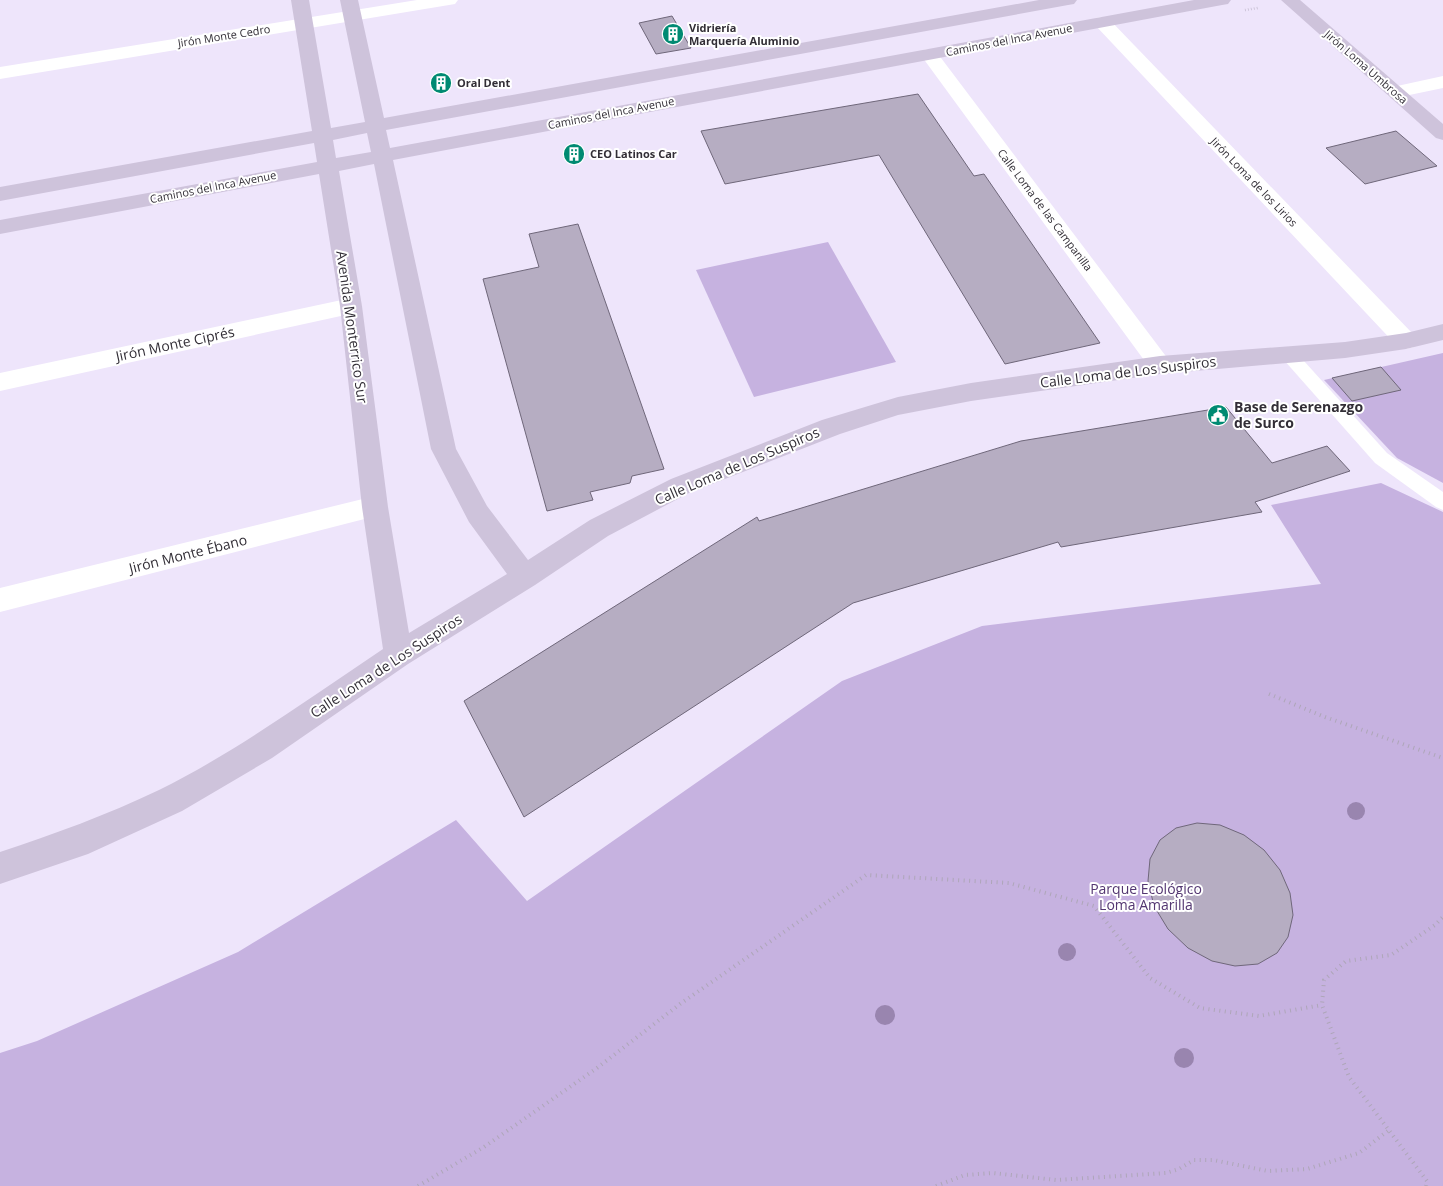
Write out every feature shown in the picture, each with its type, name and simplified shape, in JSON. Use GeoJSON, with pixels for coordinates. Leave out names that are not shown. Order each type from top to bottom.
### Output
{"type":"FeatureCollection","features":[{"type":"Feature","properties":{"kind":"street","name":"Avenida Monterrico Sur"},"geometry":{"type":"LineString","coordinates":[[300,0],[351,306],[376,507],[398,656]]}},
{"type":"Feature","properties":{"kind":"street","name":"Jirón Monte Cedro"},"geometry":{"type":"LineString","coordinates":[[0,73],[304,23],[351,8],[449,0]]}},
{"type":"Feature","properties":{"kind":"street"},"geometry":{"type":"LineString","coordinates":[[0,194],[1068,0]]}},
{"type":"Feature","properties":{"kind":"street","name":"Caminos del Inca Avenue"},"geometry":{"type":"LineString","coordinates":[[0,227],[1222,0]]}},
{"type":"Feature","properties":{"kind":"street","name":"Jirón Loma Umbrosa"},"geometry":{"type":"LineString","coordinates":[[1290,0],[1443,134]]}},
{"type":"Feature","properties":{"kind":"street"},"geometry":{"type":"LineString","coordinates":[[351,8],[444,449],[478,514],[525,577]]}},
{"type":"Feature","properties":{"kind":"street","name":"Jirón Loma de los Lirios"},"geometry":{"type":"LineString","coordinates":[[1102,22],[1406,341]]}},
{"type":"Feature","properties":{"kind":"street","name":"Calle Loma de las Campanilla"},"geometry":{"type":"LineString","coordinates":[[930,54],[1160,365]]}},
{"type":"Feature","properties":{"kind":"street"},"geometry":{"type":"LineString","coordinates":[[1395,92],[1443,82]]}},
{"type":"Feature","properties":{"kind":"street","name":"Jirón Monte Ciprés"},"geometry":{"type":"LineString","coordinates":[[0,382],[351,306]]}},
{"type":"Feature","properties":{"kind":"street","name":"Calle Loma de Los Suspiros"},"geometry":{"type":"LineString","coordinates":[[0,868],[88,838],[171,800],[261,748],[398,656],[525,577],[599,528],[680,486],[831,427],[898,406],[962,394],[1160,365],[1345,350],[1406,341],[1443,332]]}},
{"type":"Feature","properties":{"kind":"street","name":"Jirón Monte Ébano"},"geometry":{"type":"LineString","coordinates":[[0,600],[376,507]]}},
{"type":"Feature","properties":{"kind":"lane"},"geometry":{"type":"LineString","coordinates":[[1289,355],[1381,458],[1443,502]]}},
{"type":"Feature","properties":{"kind":"path"},"geometry":{"type":"LineString","coordinates":[[1269,694],[1325,717],[1443,758]]}},
{"type":"Feature","properties":{"kind":"path"},"geometry":{"type":"LineString","coordinates":[[418,1186],[484,1147],[597,1068],[680,1004],[866,875],[1009,884],[1094,906],[1150,978],[1200,1008],[1259,1016],[1322,1005]]}},
{"type":"Feature","properties":{"kind":"path"},"geometry":{"type":"LineString","coordinates":[[1426,1186],[1426,1181],[1349,1078],[1322,1005],[1324,980],[1346,961],[1391,955],[1435,925],[1443,917]]}},
{"type":"Feature","properties":{"kind":"path"},"geometry":{"type":"LineString","coordinates":[[936,1186],[965,1175],[993,1173],[1056,1180],[1166,1173],[1179,1169],[1194,1160],[1213,1160],[1268,1171],[1307,1169],[1359,1153],[1389,1130]]}},
{"type":"Feature","properties":{"kind":"green space"},"geometry":{"type":"Polygon","coordinates":[[[828,242],[896,362],[754,397],[696,270],[828,242]]]}},
{"type":"Feature","properties":{"kind":"green space"},"geometry":{"type":"Polygon","coordinates":[[[1443,353],[1443,483],[1397,458],[1324,380],[1443,353]]]}},
{"type":"Feature","properties":{"kind":"green space","name":"Parque Ecológico Loma Amarilla"},"geometry":{"type":"Polygon","coordinates":[[[1381,483],[1443,512],[1443,1186],[0,1186],[0,1053],[37,1041],[238,952],[456,820],[527,901],[842,681],[982,626],[1321,584],[1271,505],[1381,483]]]}},
{"type":"Feature","properties":{"kind":"building"},"geometry":{"type":"Polygon","coordinates":[[[672,16],[691,48],[656,54],[639,23],[672,16]]]}},
{"type":"Feature","properties":{"kind":"building"},"geometry":{"type":"Polygon","coordinates":[[[918,94],[974,176],[984,174],[1100,343],[1005,364],[879,155],[725,184],[701,131],[918,94]]]}},
{"type":"Feature","properties":{"kind":"building"},"geometry":{"type":"Polygon","coordinates":[[[1396,131],[1437,166],[1365,184],[1326,148],[1396,131]]]}},
{"type":"Feature","properties":{"kind":"building"},"geometry":{"type":"Polygon","coordinates":[[[578,224],[664,469],[632,476],[630,483],[590,492],[593,500],[547,511],[483,279],[539,267],[529,234],[578,224]]]}},
{"type":"Feature","properties":{"kind":"building"},"geometry":{"type":"Polygon","coordinates":[[[1381,367],[1401,390],[1352,401],[1332,378],[1381,367]]]}},
{"type":"Feature","properties":{"kind":"building"},"geometry":{"type":"Polygon","coordinates":[[[1226,407],[1272,463],[1327,446],[1350,471],[1255,502],[1262,512],[1061,547],[1058,542],[853,603],[524,817],[464,701],[757,517],[759,521],[1021,441],[1226,407]]]}},
{"type":"Feature","properties":{"kind":"building"},"geometry":{"type":"Polygon","coordinates":[[[1197,823],[1220,825],[1244,835],[1264,850],[1280,870],[1290,893],[1293,915],[1288,937],[1277,953],[1258,964],[1235,966],[1212,961],[1188,948],[1168,929],[1154,906],[1148,881],[1150,859],[1160,840],[1176,828],[1197,823]]]}},
{"type":"Feature","properties":{"kind":"place","name":"Vidriería Marquería Aluminio"},"geometry":{"type":"Point","coordinates":[673,34]}},
{"type":"Feature","properties":{"kind":"place","name":"Oral Dent"},"geometry":{"type":"Point","coordinates":[441,83]}},
{"type":"Feature","properties":{"kind":"place","name":"CEO Latinos Car"},"geometry":{"type":"Point","coordinates":[574,154]}},
{"type":"Feature","properties":{"kind":"place","name":"Base de Serenazgo de Surco"},"geometry":{"type":"Point","coordinates":[1218,415]}}]}
